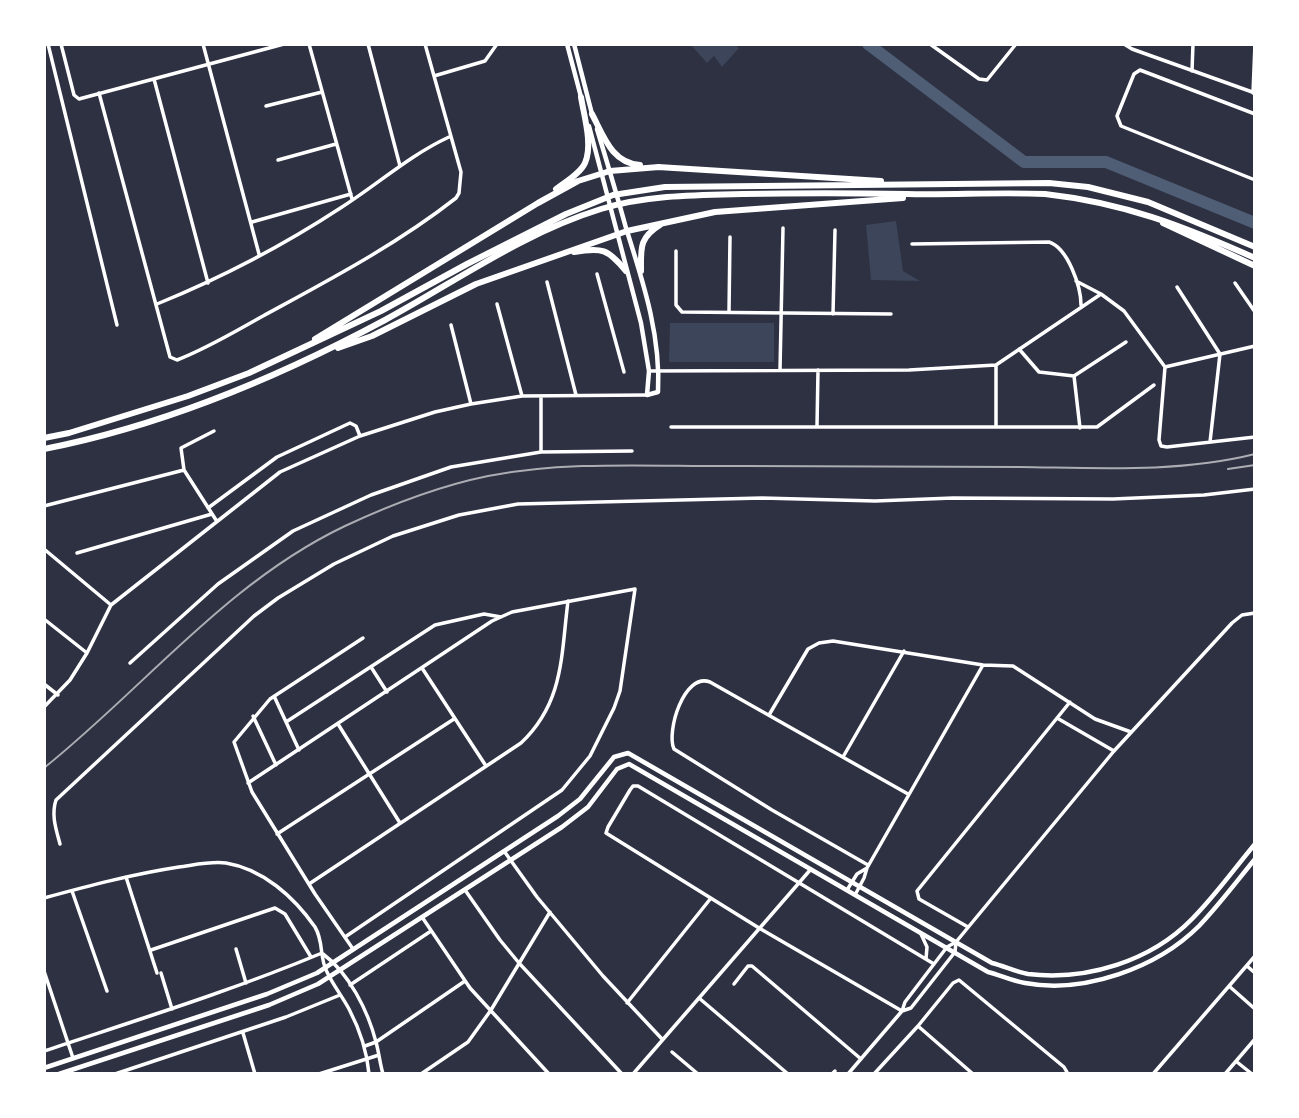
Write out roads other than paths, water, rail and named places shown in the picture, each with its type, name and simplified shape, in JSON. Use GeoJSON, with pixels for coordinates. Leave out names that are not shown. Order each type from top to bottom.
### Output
{"type":"FeatureCollection","features":[{"type":"Feature","properties":{"kind":"highway"},"geometry":{"type":"LineString","coordinates":[[538,203],[577,173],[585,163],[588,147],[581,97]]}},
{"type":"Feature","properties":{"kind":"highway"},"geometry":{"type":"LineString","coordinates":[[592,114],[617,157],[627,163],[881,180],[892,184]]}},
{"type":"Feature","properties":{"kind":"highway"},"geometry":{"type":"LineString","coordinates":[[307,346],[320,335],[578,181],[606,172],[659,167]]}},
{"type":"Feature","properties":{"kind":"highway"},"geometry":{"type":"LineString","coordinates":[[44,438],[69,433],[188,396],[249,373],[381,311],[566,214],[613,195],[665,187],[1036,183],[1088,187],[1148,202],[1255,247]]}},
{"type":"Feature","properties":{"kind":"highway"},"geometry":{"type":"LineString","coordinates":[[327,351],[529,239],[571,220],[615,206],[697,195],[819,192],[1045,194],[1106,203],[1149,216],[1196,232],[1255,258]]}},
{"type":"Feature","properties":{"kind":"highway"},"geometry":{"type":"LineString","coordinates":[[44,449],[81,441],[192,406],[327,351],[372,336],[476,284],[619,233],[715,212],[923,195]]}},
{"type":"Feature","properties":{"kind":"highway"},"geometry":{"type":"LineString","coordinates":[[1149,216],[1255,266]]}},
{"type":"Feature","properties":{"kind":"highway"},"geometry":{"type":"LineString","coordinates":[[641,271],[641,247],[644,238],[665,222]]}},
{"type":"Feature","properties":{"kind":"highway"},"geometry":{"type":"LineString","coordinates":[[554,256],[593,249],[605,251],[614,256],[626,271]]}},
{"type":"Feature","properties":{"kind":"street"},"geometry":{"type":"LineString","coordinates":[[49,44],[117,325]]}},
{"type":"Feature","properties":{"kind":"street"},"geometry":{"type":"LineString","coordinates":[[69,44],[61,45],[74,95],[79,99],[284,44]]}},
{"type":"Feature","properties":{"kind":"street"},"geometry":{"type":"LineString","coordinates":[[203,44],[259,254]]}},
{"type":"Feature","properties":{"kind":"street"},"geometry":{"type":"LineString","coordinates":[[309,44],[351,197]]}},
{"type":"Feature","properties":{"kind":"street"},"geometry":{"type":"LineString","coordinates":[[368,44],[400,166]]}},
{"type":"Feature","properties":{"kind":"street"},"geometry":{"type":"LineString","coordinates":[[99,93],[170,357],[177,360],[207,349],[322,285],[397,240],[456,198],[461,172],[425,44]]}},
{"type":"Feature","properties":{"kind":"street"},"geometry":{"type":"LineString","coordinates":[[490,44],[491,50]]}},
{"type":"Feature","properties":{"kind":"street"},"geometry":{"type":"LineString","coordinates":[[434,76],[485,61],[497,44]]}},
{"type":"Feature","properties":{"kind":"street"},"geometry":{"type":"LineString","coordinates":[[44,707],[58,695],[88,653],[111,605],[280,472],[360,436],[435,412],[471,404],[522,396],[646,395],[658,392],[656,333],[641,271],[581,97],[567,44]]}},
{"type":"Feature","properties":{"kind":"street"},"geometry":{"type":"LineString","coordinates":[[574,44],[606,172],[626,271],[641,323],[649,371],[646,395]]}},
{"type":"Feature","properties":{"kind":"street"},"geometry":{"type":"LineString","coordinates":[[930,44],[979,79],[988,80],[1016,44]]}},
{"type":"Feature","properties":{"kind":"street"},"geometry":{"type":"LineString","coordinates":[[1124,44],[1254,93],[1255,44]]}},
{"type":"Feature","properties":{"kind":"street"},"geometry":{"type":"LineString","coordinates":[[1192,71],[1193,44]]}},
{"type":"Feature","properties":{"kind":"street"},"geometry":{"type":"LineString","coordinates":[[1255,114],[1140,70],[1134,74],[1117,116],[1121,126],[1255,180]]}},
{"type":"Feature","properties":{"kind":"street"},"geometry":{"type":"LineString","coordinates":[[153,78],[208,283]]}},
{"type":"Feature","properties":{"kind":"street"},"geometry":{"type":"LineString","coordinates":[[266,106],[322,91]]}},
{"type":"Feature","properties":{"kind":"street"},"geometry":{"type":"LineString","coordinates":[[157,304],[208,283],[259,254],[429,146],[449,137]]}},
{"type":"Feature","properties":{"kind":"street"},"geometry":{"type":"LineString","coordinates":[[278,160],[337,144]]}},
{"type":"Feature","properties":{"kind":"street"},"geometry":{"type":"LineString","coordinates":[[251,222],[351,197]]}},
{"type":"Feature","properties":{"kind":"street"},"geometry":{"type":"LineString","coordinates":[[780,370],[783,228]]}},
{"type":"Feature","properties":{"kind":"street"},"geometry":{"type":"LineString","coordinates":[[833,314],[835,230]]}},
{"type":"Feature","properties":{"kind":"street"},"geometry":{"type":"LineString","coordinates":[[729,313],[730,237]]}},
{"type":"Feature","properties":{"kind":"street"},"geometry":{"type":"LineString","coordinates":[[912,244],[1055,244],[1072,267],[1081,296],[1081,306]]}},
{"type":"Feature","properties":{"kind":"street"},"geometry":{"type":"LineString","coordinates":[[676,251],[676,305],[682,312],[891,314]]}},
{"type":"Feature","properties":{"kind":"street"},"geometry":{"type":"LineString","coordinates":[[597,274],[624,372]]}},
{"type":"Feature","properties":{"kind":"street"},"geometry":{"type":"LineString","coordinates":[[1076,281],[1101,294],[1124,311],[1165,367],[1159,440],[1161,446],[1255,437]]}},
{"type":"Feature","properties":{"kind":"street"},"geometry":{"type":"LineString","coordinates":[[547,282],[576,396]]}},
{"type":"Feature","properties":{"kind":"street"},"geometry":{"type":"LineString","coordinates":[[1235,283],[1255,312]]}},
{"type":"Feature","properties":{"kind":"street"},"geometry":{"type":"LineString","coordinates":[[1177,287],[1220,354],[1210,442]]}},
{"type":"Feature","properties":{"kind":"street"},"geometry":{"type":"LineString","coordinates":[[649,371],[918,369],[996,365],[1101,294]]}},
{"type":"Feature","properties":{"kind":"street"},"geometry":{"type":"LineString","coordinates":[[497,304],[522,396]]}},
{"type":"Feature","properties":{"kind":"street"},"geometry":{"type":"LineString","coordinates":[[451,325],[471,404]]}},
{"type":"Feature","properties":{"kind":"street"},"geometry":{"type":"LineString","coordinates":[[1018,349],[1040,372],[1074,376],[1126,342]]}},
{"type":"Feature","properties":{"kind":"street"},"geometry":{"type":"LineString","coordinates":[[1165,367],[1255,346]]}},
{"type":"Feature","properties":{"kind":"street"},"geometry":{"type":"LineString","coordinates":[[996,365],[996,425]]}},
{"type":"Feature","properties":{"kind":"street"},"geometry":{"type":"LineString","coordinates":[[817,426],[818,370]]}},
{"type":"Feature","properties":{"kind":"street"},"geometry":{"type":"LineString","coordinates":[[1074,376],[1080,428]]}},
{"type":"Feature","properties":{"kind":"street"},"geometry":{"type":"LineString","coordinates":[[671,427],[1097,427],[1154,385]]}},
{"type":"Feature","properties":{"kind":"street"},"geometry":{"type":"LineString","coordinates":[[541,397],[541,452]]}},
{"type":"Feature","properties":{"kind":"street"},"geometry":{"type":"LineString","coordinates":[[208,508],[278,457],[350,423],[356,426],[360,436]]}},
{"type":"Feature","properties":{"kind":"street"},"geometry":{"type":"LineString","coordinates":[[214,431],[181,448],[184,470],[216,521]]}},
{"type":"Feature","properties":{"kind":"street"},"geometry":{"type":"LineString","coordinates":[[130,663],[218,584],[293,531],[371,495],[450,467],[541,452],[632,451]]}},
{"type":"Feature","properties":{"kind":"street"},"geometry":{"type":"LineString","coordinates":[[44,506],[184,470]]}},
{"type":"Feature","properties":{"kind":"street"},"geometry":{"type":"LineString","coordinates":[[60,844],[54,823],[57,800],[254,616],[278,598],[342,560],[393,537],[459,515],[505,506],[551,502],[762,498],[875,501],[974,498],[1114,499],[1205,495],[1255,489]]}},
{"type":"Feature","properties":{"kind":"street"},"geometry":{"type":"LineString","coordinates":[[76,553],[212,514]]}},
{"type":"Feature","properties":{"kind":"street"},"geometry":{"type":"LineString","coordinates":[[44,549],[111,605]]}},
{"type":"Feature","properties":{"kind":"street"},"geometry":{"type":"LineString","coordinates":[[248,783],[501,617],[512,612],[635,589],[620,691],[614,708],[590,756],[562,790],[345,937]]}},
{"type":"Feature","properties":{"kind":"street"},"geometry":{"type":"LineString","coordinates":[[309,884],[521,743],[536,728],[546,714],[560,670],[568,601]]}},
{"type":"Feature","properties":{"kind":"street"},"geometry":{"type":"LineString","coordinates":[[848,1074],[902,1011],[905,1002],[947,947],[956,942],[1114,751],[1231,622],[1242,615],[1255,613]]}},
{"type":"Feature","properties":{"kind":"street"},"geometry":{"type":"LineString","coordinates":[[286,722],[435,625],[484,614],[501,617]]}},
{"type":"Feature","properties":{"kind":"street"},"geometry":{"type":"LineString","coordinates":[[44,618],[88,653]]}},
{"type":"Feature","properties":{"kind":"street"},"geometry":{"type":"LineString","coordinates":[[353,949],[277,834],[248,783],[234,742],[253,716],[274,696],[363,638]]}},
{"type":"Feature","properties":{"kind":"street"},"geometry":{"type":"LineString","coordinates":[[769,715],[808,649],[819,643],[833,641],[983,665],[1013,666],[1107,725],[1131,732]]}},
{"type":"Feature","properties":{"kind":"street"},"geometry":{"type":"LineString","coordinates":[[843,757],[904,651]]}},
{"type":"Feature","properties":{"kind":"street"},"geometry":{"type":"LineString","coordinates":[[855,895],[908,794],[983,665]]}},
{"type":"Feature","properties":{"kind":"street"},"geometry":{"type":"LineString","coordinates":[[371,666],[387,692]]}},
{"type":"Feature","properties":{"kind":"street"},"geometry":{"type":"LineString","coordinates":[[422,668],[486,766]]}},
{"type":"Feature","properties":{"kind":"street"},"geometry":{"type":"LineString","coordinates":[[868,866],[674,749],[671,733],[682,698],[695,682],[710,682],[908,794]]}},
{"type":"Feature","properties":{"kind":"street"},"geometry":{"type":"LineString","coordinates":[[44,684],[58,695]]}},
{"type":"Feature","properties":{"kind":"street"},"geometry":{"type":"LineString","coordinates":[[274,696],[299,750]]}},
{"type":"Feature","properties":{"kind":"street"},"geometry":{"type":"LineString","coordinates":[[968,927],[919,899],[917,891],[1070,702]]}},
{"type":"Feature","properties":{"kind":"street"},"geometry":{"type":"LineString","coordinates":[[253,716],[276,765]]}},
{"type":"Feature","properties":{"kind":"street"},"geometry":{"type":"LineString","coordinates":[[1057,718],[1114,751]]}},
{"type":"Feature","properties":{"kind":"street"},"geometry":{"type":"LineString","coordinates":[[277,834],[454,719]]}},
{"type":"Feature","properties":{"kind":"street"},"geometry":{"type":"LineString","coordinates":[[338,724],[400,823]]}},
{"type":"Feature","properties":{"kind":"street"},"geometry":{"type":"LineString","coordinates":[[44,1068],[267,994],[325,969],[580,799],[614,757],[628,752],[992,963],[1027,974],[1071,975],[1115,965],[1154,949],[1192,920],[1255,844]]}},
{"type":"Feature","properties":{"kind":"street"},"geometry":{"type":"LineString","coordinates":[[59,1074],[269,1005],[329,977],[588,807],[617,769],[629,764],[988,972],[1025,983],[1072,984],[1118,975],[1159,958],[1198,927],[1255,859]]}},
{"type":"Feature","properties":{"kind":"street"},"geometry":{"type":"LineString","coordinates":[[934,964],[638,786],[633,786],[612,818],[606,833],[902,1011],[911,1008],[955,952],[956,942]]}},
{"type":"Feature","properties":{"kind":"street"},"geometry":{"type":"LineString","coordinates":[[504,851],[550,912],[627,1003],[662,1039]]}},
{"type":"Feature","properties":{"kind":"street"},"geometry":{"type":"LineString","coordinates":[[44,898],[126,877],[209,863],[227,863],[269,880],[292,899],[316,929],[323,943],[325,969],[349,1008],[365,1046],[369,1074]]}},
{"type":"Feature","properties":{"kind":"street"},"geometry":{"type":"LineString","coordinates":[[847,890],[857,874],[868,866]]}},
{"type":"Feature","properties":{"kind":"street"},"geometry":{"type":"LineString","coordinates":[[633,1074],[811,869]]}},
{"type":"Feature","properties":{"kind":"street"},"geometry":{"type":"LineString","coordinates":[[126,877],[172,1009]]}},
{"type":"Feature","properties":{"kind":"street"},"geometry":{"type":"LineString","coordinates":[[465,889],[519,963],[622,1074]]}},
{"type":"Feature","properties":{"kind":"street"},"geometry":{"type":"LineString","coordinates":[[72,891],[107,991]]}},
{"type":"Feature","properties":{"kind":"street"},"geometry":{"type":"LineString","coordinates":[[627,1003],[711,898]]}},
{"type":"Feature","properties":{"kind":"street"},"geometry":{"type":"LineString","coordinates":[[151,950],[275,908],[285,914],[312,957]]}},
{"type":"Feature","properties":{"kind":"street"},"geometry":{"type":"LineString","coordinates":[[421,1074],[468,1042],[491,1010],[550,912]]}},
{"type":"Feature","properties":{"kind":"street"},"geometry":{"type":"LineString","coordinates":[[422,917],[465,981],[549,1074]]}},
{"type":"Feature","properties":{"kind":"street"},"geometry":{"type":"LineString","coordinates":[[350,985],[431,931]]}},
{"type":"Feature","properties":{"kind":"street"},"geometry":{"type":"LineString","coordinates":[[920,932],[927,947],[926,958]]}},
{"type":"Feature","properties":{"kind":"street"},"geometry":{"type":"LineString","coordinates":[[236,949],[246,983]]}},
{"type":"Feature","properties":{"kind":"street"},"geometry":{"type":"LineString","coordinates":[[44,1051],[246,983],[322,953]]}},
{"type":"Feature","properties":{"kind":"street"},"geometry":{"type":"LineString","coordinates":[[322,953],[335,962],[350,985],[376,1042],[383,1074]]}},
{"type":"Feature","properties":{"kind":"street"},"geometry":{"type":"LineString","coordinates":[[1153,1074],[1255,956]]}},
{"type":"Feature","properties":{"kind":"street"},"geometry":{"type":"LineString","coordinates":[[734,984],[748,966],[752,966],[861,1059]]}},
{"type":"Feature","properties":{"kind":"street"},"geometry":{"type":"LineString","coordinates":[[1247,966],[1255,973]]}},
{"type":"Feature","properties":{"kind":"street"},"geometry":{"type":"LineString","coordinates":[[44,971],[73,1058]]}},
{"type":"Feature","properties":{"kind":"street"},"geometry":{"type":"LineString","coordinates":[[874,1074],[953,983],[959,980],[1064,1067],[1068,1074]]}},
{"type":"Feature","properties":{"kind":"street"},"geometry":{"type":"LineString","coordinates":[[365,1046],[376,1042],[465,981]]}},
{"type":"Feature","properties":{"kind":"street"},"geometry":{"type":"LineString","coordinates":[[1229,986],[1255,1009]]}},
{"type":"Feature","properties":{"kind":"street"},"geometry":{"type":"LineString","coordinates":[[115,1074],[242,1032],[340,995]]}},
{"type":"Feature","properties":{"kind":"street"},"geometry":{"type":"LineString","coordinates":[[699,998],[788,1074]]}},
{"type":"Feature","properties":{"kind":"street"},"geometry":{"type":"LineString","coordinates":[[918,1026],[973,1074]]}},
{"type":"Feature","properties":{"kind":"street"},"geometry":{"type":"LineString","coordinates":[[242,1032],[255,1074]]}},
{"type":"Feature","properties":{"kind":"street"},"geometry":{"type":"LineString","coordinates":[[1225,1074],[1255,1039]]}},
{"type":"Feature","properties":{"kind":"street"},"geometry":{"type":"LineString","coordinates":[[672,1052],[698,1074]]}},
{"type":"Feature","properties":{"kind":"street"},"geometry":{"type":"LineString","coordinates":[[319,1074],[379,1055]]}},
{"type":"Feature","properties":{"kind":"street"},"geometry":{"type":"LineString","coordinates":[[1236,1061],[1252,1074]]}},
{"type":"Feature","properties":{"kind":"waterway"},"geometry":{"type":"LineString","coordinates":[[868,44],[1024,162],[1106,162],[1255,223]]}},
{"type":"Feature","properties":{"kind":"railway"},"geometry":{"type":"LineString","coordinates":[[44,768],[224,606],[262,576],[302,549],[345,526],[415,497],[470,480],[519,471],[583,466],[1138,468],[1197,464],[1255,454]]}},
{"type":"Feature","properties":{"kind":"railway"},"geometry":{"type":"LineString","coordinates":[[1228,469],[1255,465]]}}]}
